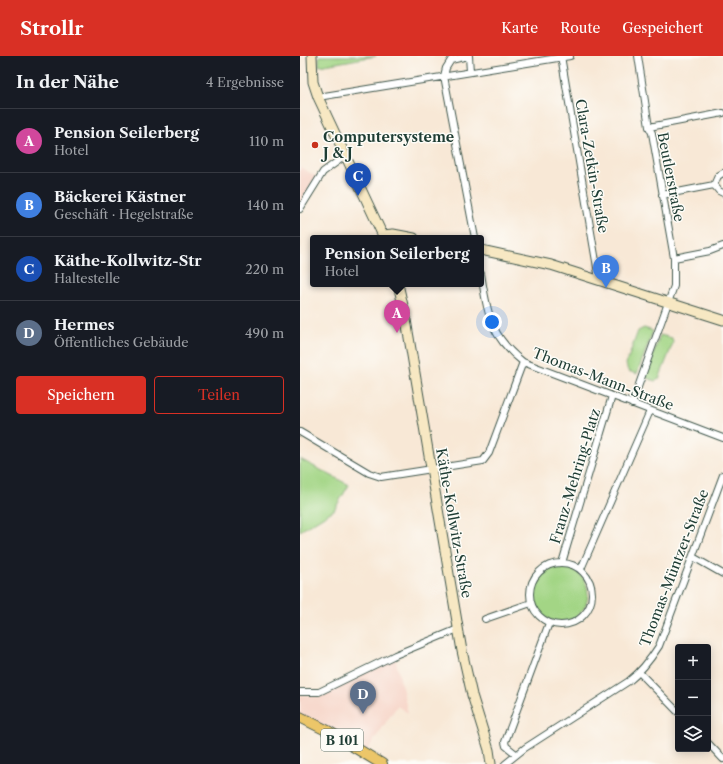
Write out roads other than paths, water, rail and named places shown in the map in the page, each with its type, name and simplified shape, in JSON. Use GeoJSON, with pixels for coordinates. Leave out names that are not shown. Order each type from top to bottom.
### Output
{"type":"FeatureCollection","features":[{"type":"Feature","properties":{"kind":"main road","name":"B 101"},"geometry":{"type":"LineString","coordinates":[[300,717],[328,731],[382,764]]}},
{"type":"Feature","properties":{"kind":"street"},"geometry":{"type":"LineString","coordinates":[[312,56],[313,82],[318,97],[382,235]]}},
{"type":"Feature","properties":{"kind":"street"},"geometry":{"type":"LineString","coordinates":[[470,72],[468,56],[451,60],[446,68],[444,76],[473,235]]}},
{"type":"Feature","properties":{"kind":"street"},"geometry":{"type":"LineString","coordinates":[[318,97],[570,56]]}},
{"type":"Feature","properties":{"kind":"street","name":"Beutlerstraße"},"geometry":{"type":"LineString","coordinates":[[632,404],[674,286],[674,258],[652,132],[649,127],[638,56]]}},
{"type":"Feature","properties":{"kind":"street","name":"Clara-Zetkin-Straße"},"geometry":{"type":"LineString","coordinates":[[561,57],[599,279]]}},
{"type":"Feature","properties":{"kind":"street"},"geometry":{"type":"LineString","coordinates":[[649,127],[723,113]]}},
{"type":"Feature","properties":{"kind":"street"},"geometry":{"type":"LineString","coordinates":[[300,209],[323,172],[345,156]]}},
{"type":"Feature","properties":{"kind":"street"},"geometry":{"type":"LineString","coordinates":[[714,185],[718,176],[723,173]]}},
{"type":"Feature","properties":{"kind":"street"},"geometry":{"type":"LineString","coordinates":[[662,195],[714,185]]}},
{"type":"Feature","properties":{"kind":"street"},"geometry":{"type":"LineString","coordinates":[[714,185],[717,189],[723,192]]}},
{"type":"Feature","properties":{"kind":"street"},"geometry":{"type":"LineString","coordinates":[[674,258],[710,251],[723,246]]}},
{"type":"Feature","properties":{"kind":"street"},"geometry":{"type":"LineString","coordinates":[[484,251],[551,265],[599,279],[723,320]]}},
{"type":"Feature","properties":{"kind":"street","name":"Käthe-Kollwitz-Straße"},"geometry":{"type":"LineString","coordinates":[[399,287],[405,314],[458,629],[467,675],[489,750],[491,764]]}},
{"type":"Feature","properties":{"kind":"street","name":"Thomas-Mann-Straße"},"geometry":{"type":"LineString","coordinates":[[483,287],[489,318],[498,336],[511,352],[523,362],[723,438]]}},
{"type":"Feature","properties":{"kind":"street"},"geometry":{"type":"LineString","coordinates":[[300,432],[375,476],[385,477],[483,461],[488,453],[523,362]]}},
{"type":"Feature","properties":{"kind":"street","name":"Franz-Mehring-Platz"},"geometry":{"type":"LineString","coordinates":[[562,563],[612,396]]}},
{"type":"Feature","properties":{"kind":"street"},"geometry":{"type":"LineString","coordinates":[[485,619],[531,603],[537,613],[549,623],[561,625],[572,623],[581,618],[588,610],[592,601],[592,590],[588,577],[580,569],[650,411]]}},
{"type":"Feature","properties":{"kind":"street","name":"Thomas-Müntzer-Straße"},"geometry":{"type":"LineString","coordinates":[[506,764],[516,754],[629,682],[640,673],[659,646],[723,475]]}},
{"type":"Feature","properties":{"kind":"street"},"geometry":{"type":"LineString","coordinates":[[693,557],[723,574]]}},
{"type":"Feature","properties":{"kind":"street","name":"Franz-Mehring-Platz"},"geometry":{"type":"LineString","coordinates":[[531,603],[530,589],[536,576],[546,566],[562,563],[571,564],[580,569]]}},
{"type":"Feature","properties":{"kind":"street"},"geometry":{"type":"LineString","coordinates":[[516,754],[506,746],[505,742],[549,623]]}},
{"type":"Feature","properties":{"kind":"street"},"geometry":{"type":"LineString","coordinates":[[300,692],[319,692],[395,655],[458,629]]}},
{"type":"Feature","properties":{"kind":"street"},"geometry":{"type":"LineString","coordinates":[[640,673],[675,709]]}},
{"type":"Feature","properties":{"kind":"street"},"geometry":{"type":"LineString","coordinates":[[711,746],[723,759]]}},
{"type":"Feature","properties":{"kind":"street"},"geometry":{"type":"LineString","coordinates":[[500,764],[506,764]]}},
{"type":"Feature","properties":{"kind":"place","name":"Computersysteme J & J"},"geometry":{"type":"Point","coordinates":[315,145]}},
{"type":"Feature","properties":{"kind":"place","name":"Käthe-Kollwitz-Str"},"geometry":{"type":"Point","coordinates":[358,196]}},
{"type":"Feature","properties":{"kind":"place","name":"Bäckerei Kästner"},"geometry":{"type":"Point","coordinates":[606,288]}},
{"type":"Feature","properties":{"kind":"place","name":"Pension Seilerberg"},"geometry":{"type":"Point","coordinates":[397,333]}},
{"type":"Feature","properties":{"kind":"place","name":"Hermes"},"geometry":{"type":"Point","coordinates":[363,714]}}]}
